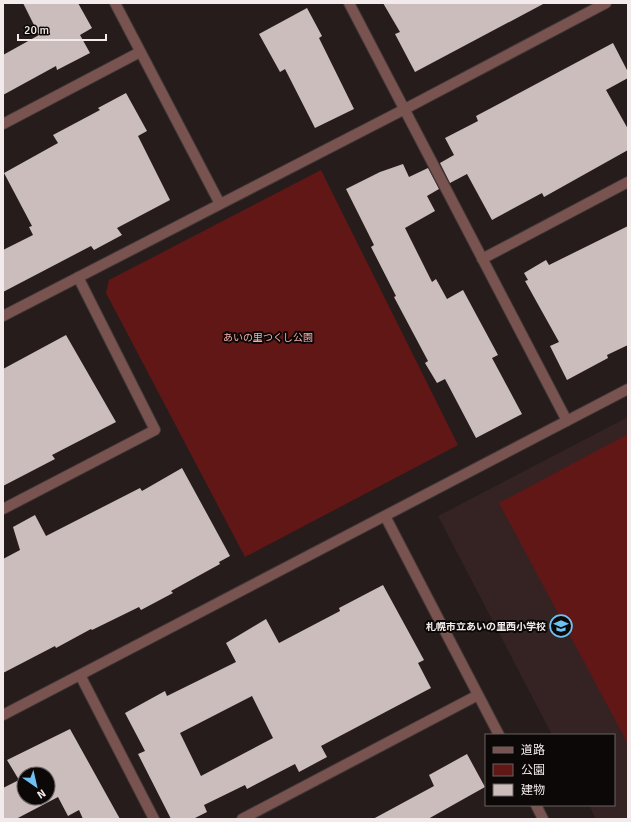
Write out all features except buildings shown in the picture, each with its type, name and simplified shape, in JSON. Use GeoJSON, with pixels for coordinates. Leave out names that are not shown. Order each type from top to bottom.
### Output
{"type":"FeatureCollection","features":[{"type":"Feature","properties":{"kind":"street"},"geometry":{"type":"LineString","coordinates":[[114,3],[220,204]]}},
{"type":"Feature","properties":{"kind":"street"},"geometry":{"type":"LineString","coordinates":[[349,3],[403,110],[567,421]]}},
{"type":"Feature","properties":{"kind":"street"},"geometry":{"type":"LineString","coordinates":[[3,316],[403,110],[606,3]]}},
{"type":"Feature","properties":{"kind":"street"},"geometry":{"type":"LineString","coordinates":[[3,124],[140,52]]}},
{"type":"Feature","properties":{"kind":"street"},"geometry":{"type":"LineString","coordinates":[[482,259],[628,182]]}},
{"type":"Feature","properties":{"kind":"street"},"geometry":{"type":"LineString","coordinates":[[3,509],[155,430],[78,277]]}},
{"type":"Feature","properties":{"kind":"street"},"geometry":{"type":"LineString","coordinates":[[3,715],[628,389]]}},
{"type":"Feature","properties":{"kind":"street"},"geometry":{"type":"LineString","coordinates":[[385,516],[498,734]]}},
{"type":"Feature","properties":{"kind":"street"},"geometry":{"type":"LineString","coordinates":[[80,676],[154,819]]}},
{"type":"Feature","properties":{"kind":"street"},"geometry":{"type":"LineString","coordinates":[[242,819],[478,695]]}},
{"type":"Feature","properties":{"kind":"street"},"geometry":{"type":"LineString","coordinates":[[536,806],[543,819]]}},
{"type":"Feature","properties":{"kind":"shaded area","name":"札幌市立あいの里西小学校"},"geometry":{"type":"Polygon","coordinates":[[[628,417],[628,819],[596,819],[590,806],[615,806],[615,734],[551,734],[438,516],[628,417]]]}},
{"type":"Feature","properties":{"kind":"green space","name":"あいの里つくし公園"},"geometry":{"type":"Polygon","coordinates":[[[321,170],[458,445],[245,557],[106,293],[109,280],[321,170]]]}},
{"type":"Feature","properties":{"kind":"green space"},"geometry":{"type":"Polygon","coordinates":[[[628,434],[628,744],[499,503],[628,434]]]}},
{"type":"Feature","properties":{"kind":"place","name":"札幌市立あいの里西小学校"},"geometry":{"type":"Point","coordinates":[561,626]}}]}
